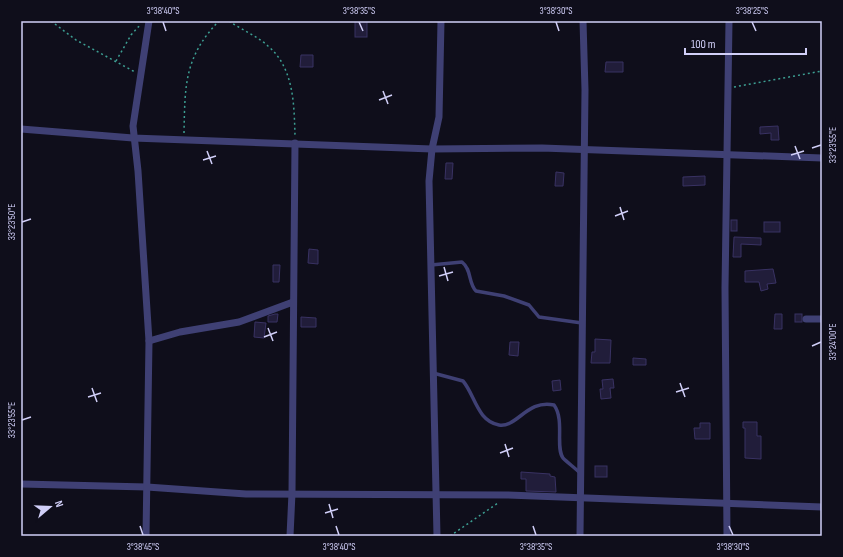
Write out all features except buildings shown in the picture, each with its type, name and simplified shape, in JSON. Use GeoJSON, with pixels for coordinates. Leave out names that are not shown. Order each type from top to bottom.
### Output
{"type":"FeatureCollection","features":[{"type":"Feature","properties":{"kind":"street"},"geometry":{"type":"LineString","coordinates":[[437,536],[429,181],[432,149],[439,117],[441,21]]}},
{"type":"Feature","properties":{"kind":"street"},"geometry":{"type":"LineString","coordinates":[[580,536],[584,150],[583,21]]}},
{"type":"Feature","properties":{"kind":"street"},"geometry":{"type":"LineString","coordinates":[[727,536],[728,505],[725,288],[729,155],[729,21]]}},
{"type":"Feature","properties":{"kind":"street"},"geometry":{"type":"LineString","coordinates":[[146,22],[134,111],[133,138],[138,171],[149,341],[146,536]]}},
{"type":"Feature","properties":{"kind":"street"},"geometry":{"type":"LineString","coordinates":[[21,129],[133,138],[432,149],[542,148],[822,158]]}},
{"type":"Feature","properties":{"kind":"street"},"geometry":{"type":"LineString","coordinates":[[290,536],[292,493],[295,143]]}},
{"type":"Feature","properties":{"kind":"street"},"geometry":{"type":"LineString","coordinates":[[149,341],[180,332],[239,322],[293,302]]}},
{"type":"Feature","properties":{"kind":"street"},"geometry":{"type":"LineString","coordinates":[[806,319],[822,319]]}},
{"type":"Feature","properties":{"kind":"street"},"geometry":{"type":"LineString","coordinates":[[21,484],[147,487],[246,494],[508,495],[728,505],[822,507]]}},
{"type":"Feature","properties":{"kind":"lane"},"geometry":{"type":"LineString","coordinates":[[430,265],[462,262],[468,269],[472,286],[476,291],[504,296],[529,305],[539,317],[582,324]]}},
{"type":"Feature","properties":{"kind":"lane"},"geometry":{"type":"LineString","coordinates":[[433,373],[463,381],[479,411],[485,418],[497,425],[506,425],[511,423],[528,409],[537,405],[545,403],[554,405],[559,419],[560,448],[563,457],[581,474]]}},
{"type":"Feature","properties":{"kind":"path"},"geometry":{"type":"LineString","coordinates":[[51,21],[76,40],[116,61],[129,70],[140,74]]}},
{"type":"Feature","properties":{"kind":"path"},"geometry":{"type":"LineString","coordinates":[[184,139],[184,100],[190,64],[199,45],[219,21]]}},
{"type":"Feature","properties":{"kind":"path"},"geometry":{"type":"LineString","coordinates":[[229,21],[268,46],[282,64],[293,97],[295,143]]}},
{"type":"Feature","properties":{"kind":"path"},"geometry":{"type":"LineString","coordinates":[[116,61],[131,35],[146,22]]}},
{"type":"Feature","properties":{"kind":"path"},"geometry":{"type":"LineString","coordinates":[[729,88],[822,71]]}},
{"type":"Feature","properties":{"kind":"path"},"geometry":{"type":"LineString","coordinates":[[450,536],[508,495]]}}]}
